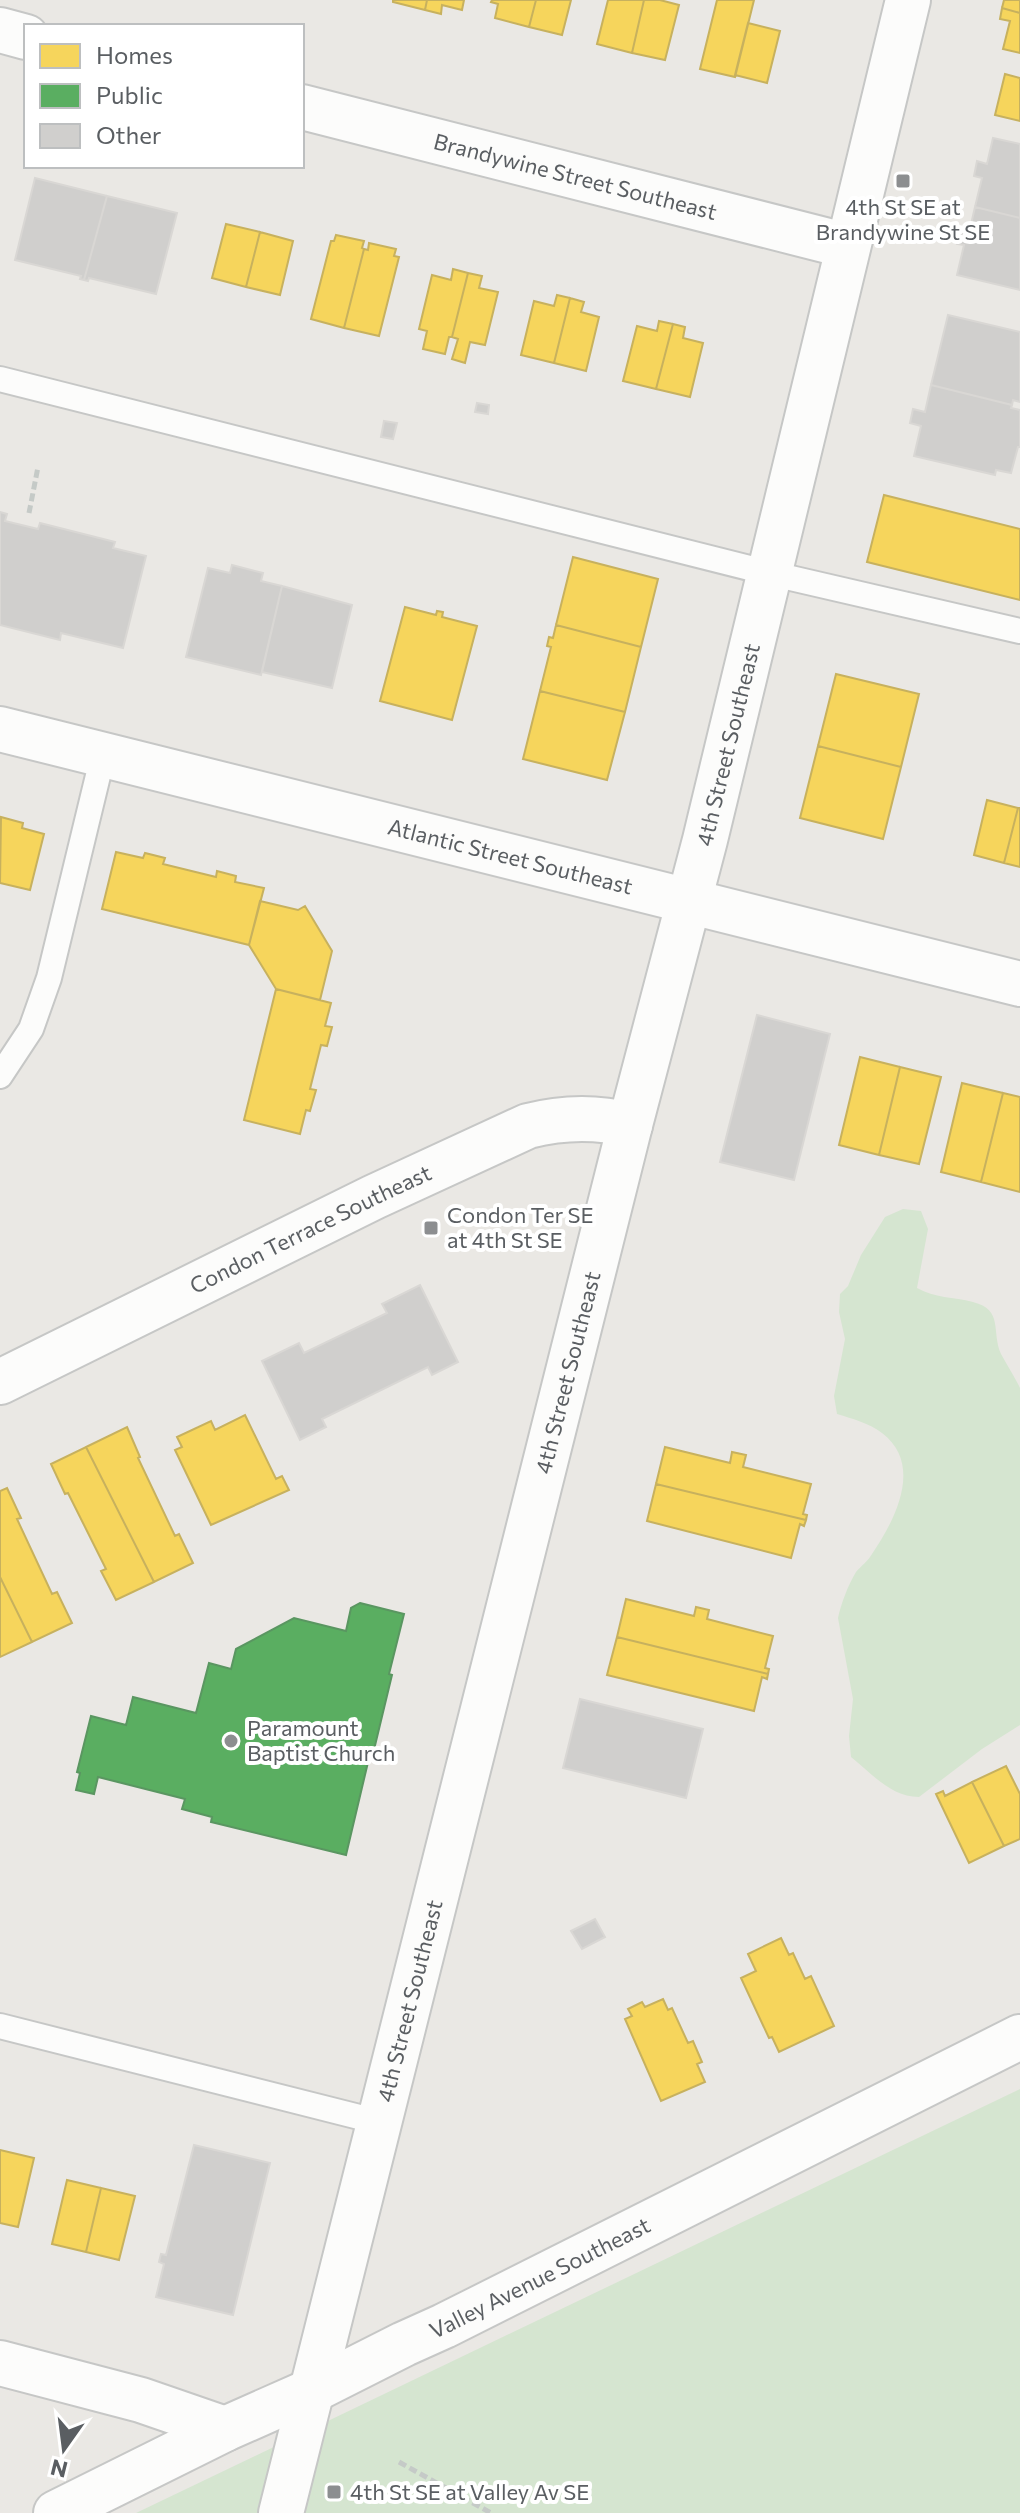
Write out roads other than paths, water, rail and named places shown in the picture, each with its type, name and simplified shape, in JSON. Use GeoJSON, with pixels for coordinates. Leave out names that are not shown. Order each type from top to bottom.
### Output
{"type":"FeatureCollection","features":[{"type":"Feature","properties":{"kind":"street","name":"4th Street Southeast"},"geometry":{"type":"LineString","coordinates":[[281,2513],[630,1125],[689,902],[908,0]]}},
{"type":"Feature","properties":{"kind":"street"},"geometry":{"type":"LineString","coordinates":[[0,30],[24,36]]}},
{"type":"Feature","properties":{"kind":"street","name":"Brandywine Street Southeast"},"geometry":{"type":"LineString","coordinates":[[304,108],[848,246]]}},
{"type":"Feature","properties":{"kind":"street","name":"Atlantic Street Southeast"},"geometry":{"type":"LineString","coordinates":[[0,729],[1020,984]]}},
{"type":"Feature","properties":{"kind":"street","name":"Condon Terrace Southeast"},"geometry":{"type":"LineString","coordinates":[[0,1382],[374,1197],[528,1126],[585,1118],[630,1125]]}},
{"type":"Feature","properties":{"kind":"street","name":"Valley Avenue Southeast"},"geometry":{"type":"LineString","coordinates":[[56,2513],[225,2429],[313,2390],[1020,2037]]}},
{"type":"Feature","properties":{"kind":"street"},"geometry":{"type":"LineString","coordinates":[[0,2363],[141,2400],[225,2429]]}},
{"type":"Feature","properties":{"kind":"lane"},"geometry":{"type":"LineString","coordinates":[[0,379],[769,573],[1020,631]]}},
{"type":"Feature","properties":{"kind":"lane"},"geometry":{"type":"LineString","coordinates":[[0,1076],[31,1029],[49,978],[103,755]]}},
{"type":"Feature","properties":{"kind":"lane"},"geometry":{"type":"LineString","coordinates":[[0,2026],[379,2122]]}},
{"type":"Feature","properties":{"kind":"place","name":"4th St SE at Brandywine St SE"},"geometry":{"type":"Point","coordinates":[903,181]}},
{"type":"Feature","properties":{"kind":"place","name":"Condon Ter SE at 4th St SE"},"geometry":{"type":"Point","coordinates":[431,1228]}},
{"type":"Feature","properties":{"kind":"place","name":"Paramount Baptist Church"},"geometry":{"type":"Point","coordinates":[231,1741]}},
{"type":"Feature","properties":{"kind":"place","name":"4th St SE at Valley Av SE"},"geometry":{"type":"Point","coordinates":[334,2492]}}]}
